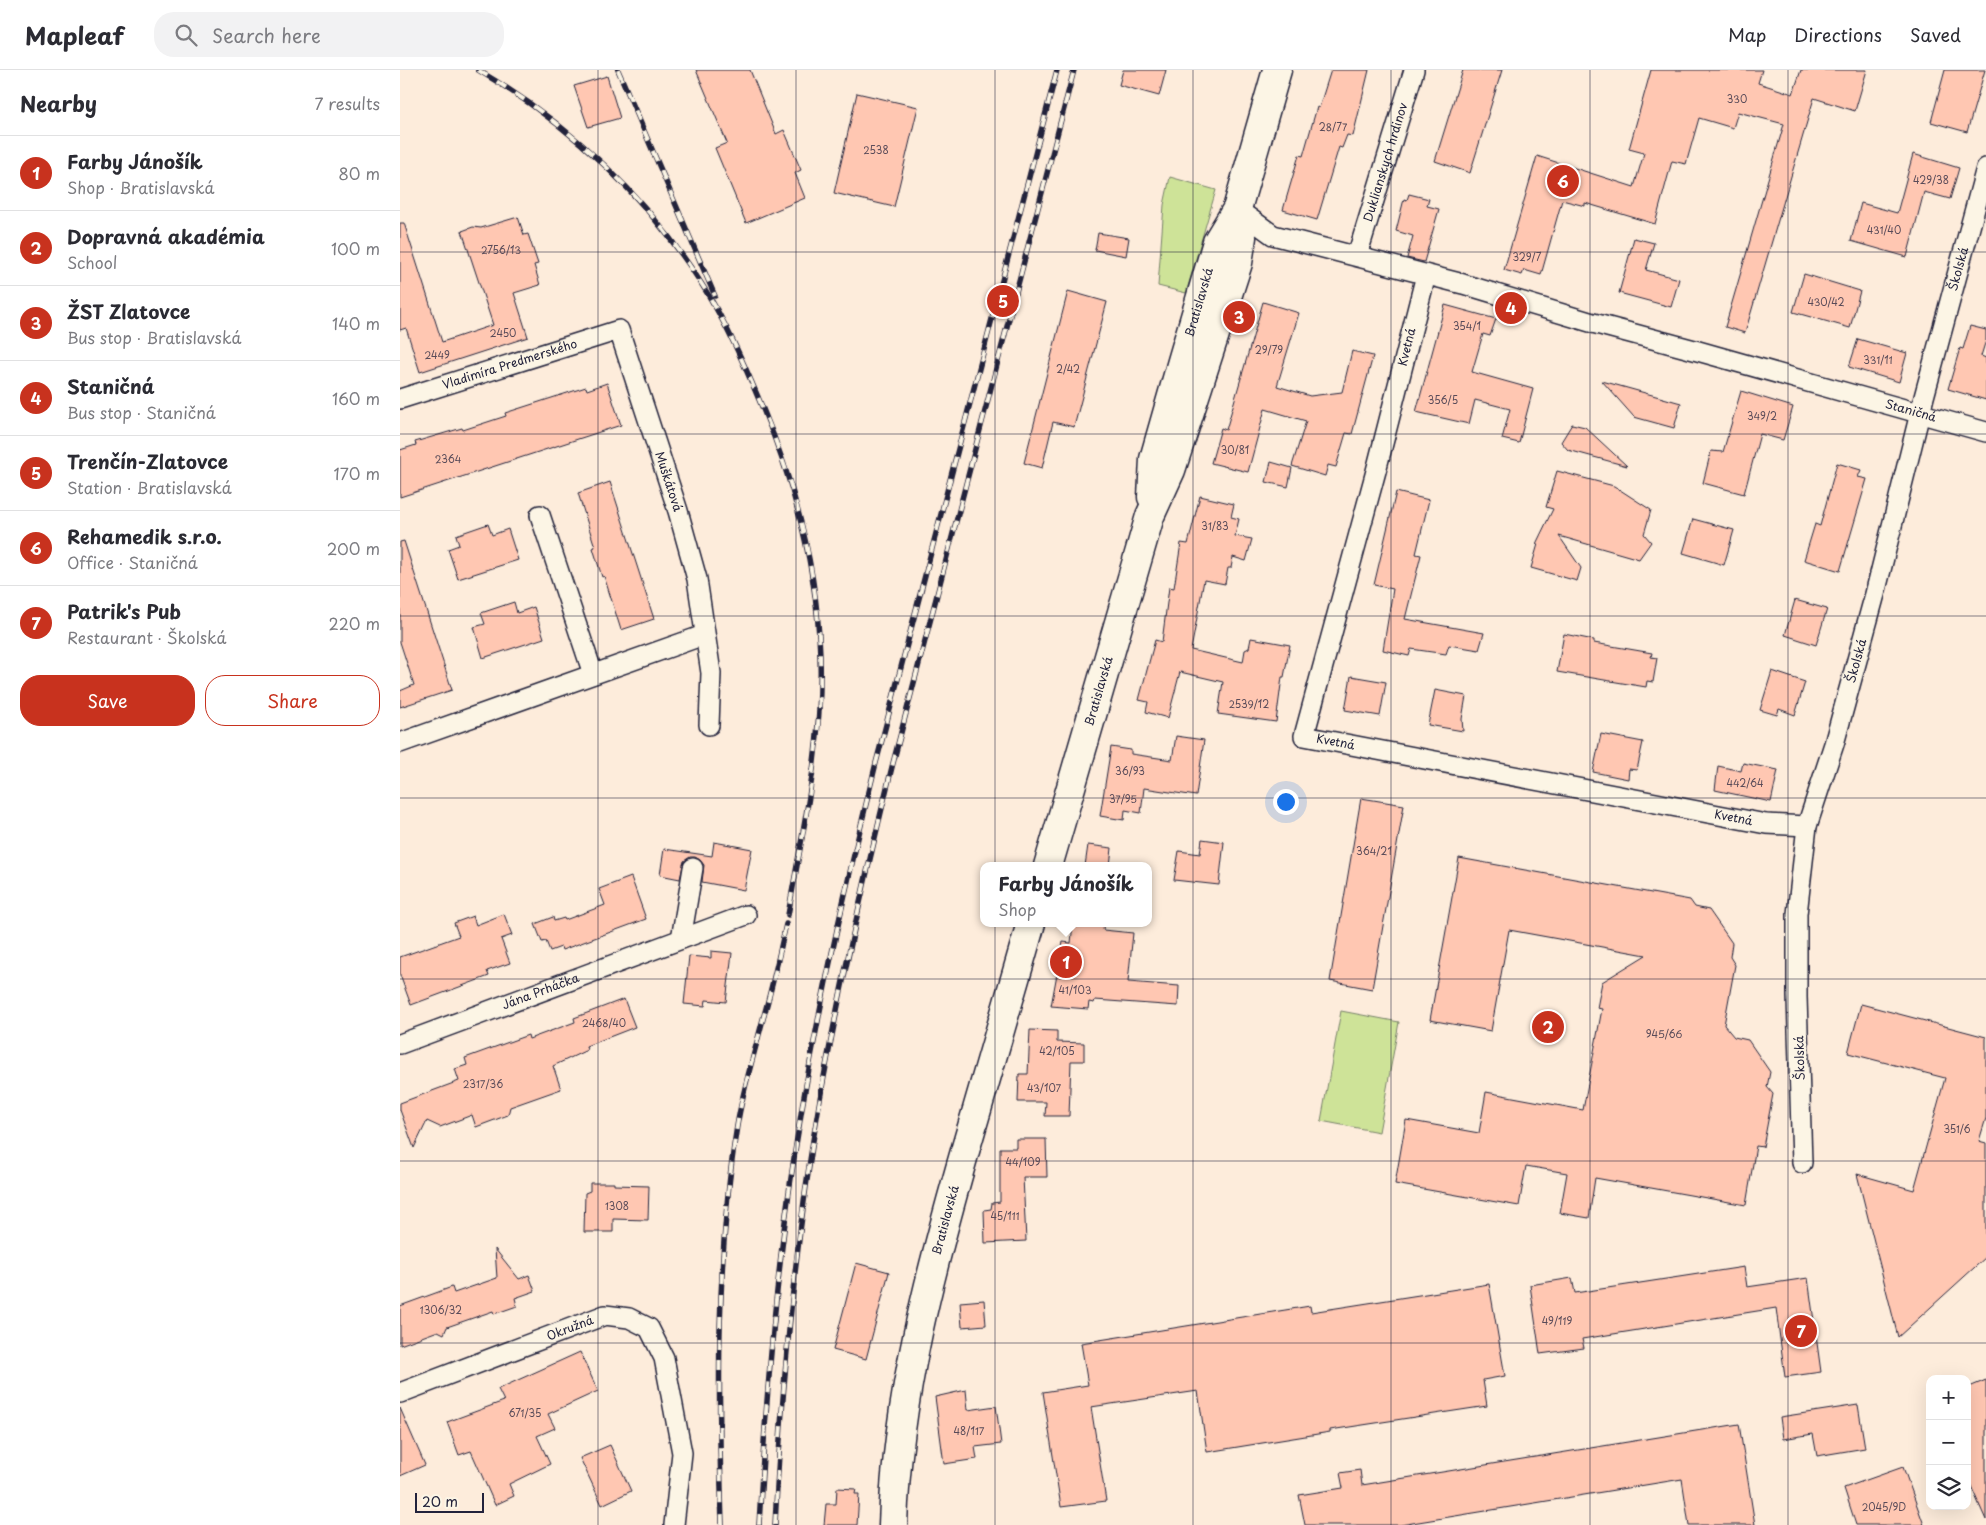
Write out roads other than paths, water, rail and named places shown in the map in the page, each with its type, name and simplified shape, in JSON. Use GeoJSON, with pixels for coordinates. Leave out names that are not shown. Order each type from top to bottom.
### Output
{"type":"FeatureCollection","features":[{"type":"Feature","properties":{"kind":"main road","name":"Bratislavská"},"geometry":{"type":"LineString","coordinates":[[1049,862],[1150,516],[1154,459],[1179,370],[1216,242],[1236,209],[1277,70]]}},
{"type":"Feature","properties":{"kind":"main road","name":"Bratislavská"},"geometry":{"type":"LineString","coordinates":[[893,1525],[899,1446],[918,1326],[941,1234],[1030,927]]}},
{"type":"Feature","properties":{"kind":"street","name":"Duklianskych hrdinov"},"geometry":{"type":"LineString","coordinates":[[1357,256],[1414,70]]}},
{"type":"Feature","properties":{"kind":"street","name":"Školská"},"geometry":{"type":"LineString","coordinates":[[1802,1163],[1797,997],[1797,914],[1807,826],[1834,744],[1986,168]]}},
{"type":"Feature","properties":{"kind":"street","name":"Staničná"},"geometry":{"type":"LineString","coordinates":[[1236,209],[1273,235],[1464,284],[1593,323],[1986,432]]}},
{"type":"Feature","properties":{"kind":"street","name":"Kvetná"},"geometry":{"type":"LineString","coordinates":[[1426,275],[1376,471],[1304,736],[1766,824],[1807,826]]}},
{"type":"Feature","properties":{"kind":"street","name":"Vladimíra Predmerského"},"geometry":{"type":"LineString","coordinates":[[400,399],[619,330]]}},
{"type":"Feature","properties":{"kind":"street","name":"Muškátová"},"geometry":{"type":"LineString","coordinates":[[619,330],[678,511],[695,571],[711,673],[709,725]]}},
{"type":"Feature","properties":{"kind":"street"},"geometry":{"type":"LineString","coordinates":[[540,515],[593,674]]}},
{"type":"Feature","properties":{"kind":"street"},"geometry":{"type":"LineString","coordinates":[[400,743],[704,635]]}},
{"type":"Feature","properties":{"kind":"street"},"geometry":{"type":"LineString","coordinates":[[681,939],[693,868]]}},
{"type":"Feature","properties":{"kind":"street","name":"Jána Prháčka"},"geometry":{"type":"LineString","coordinates":[[400,1044],[746,915]]}},
{"type":"Feature","properties":{"kind":"street","name":"Okružná"},"geometry":{"type":"LineString","coordinates":[[400,1393],[604,1315],[629,1318],[649,1328],[664,1358],[682,1453],[674,1525]]}},
{"type":"Feature","properties":{"kind":"railway"},"geometry":{"type":"LineString","coordinates":[[478,70],[543,113],[574,137],[629,190],[655,219],[679,250],[719,313],[742,361],[775,439],[803,529],[814,591],[820,655],[818,720],[811,786],[788,915]]}},
{"type":"Feature","properties":{"kind":"railway"},"geometry":{"type":"LineString","coordinates":[[618,70],[715,296]]}},
{"type":"Feature","properties":{"kind":"railway"},"geometry":{"type":"LineString","coordinates":[[759,1525],[764,1440],[779,1270],[798,1132],[817,1026],[876,763],[1057,70]]}},
{"type":"Feature","properties":{"kind":"railway"},"geometry":{"type":"LineString","coordinates":[[775,1525],[781,1418],[803,1205],[836,1015],[892,767],[1074,70]]}},
{"type":"Feature","properties":{"kind":"railway"},"geometry":{"type":"LineString","coordinates":[[722,1525],[720,1325],[725,1224],[730,1175],[742,1099],[786,924]]}},
{"type":"Feature","properties":{"kind":"place","name":"Rehamedik s.r.o."},"geometry":{"type":"Point","coordinates":[1563,181]}},
{"type":"Feature","properties":{"kind":"place","name":"Trenčín-Zlatovce"},"geometry":{"type":"Point","coordinates":[1003,301]}},
{"type":"Feature","properties":{"kind":"place","name":"Staničná"},"geometry":{"type":"Point","coordinates":[1511,308]}},
{"type":"Feature","properties":{"kind":"place","name":"ŽST Zlatovce"},"geometry":{"type":"Point","coordinates":[1239,317]}},
{"type":"Feature","properties":{"kind":"place","name":"Farby Jánošík"},"geometry":{"type":"Point","coordinates":[1066,962]}},
{"type":"Feature","properties":{"kind":"place","name":"Dopravná akadémia"},"geometry":{"type":"Point","coordinates":[1548,1027]}},
{"type":"Feature","properties":{"kind":"place","name":"Patrik's Pub"},"geometry":{"type":"Point","coordinates":[1801,1331]}}]}
